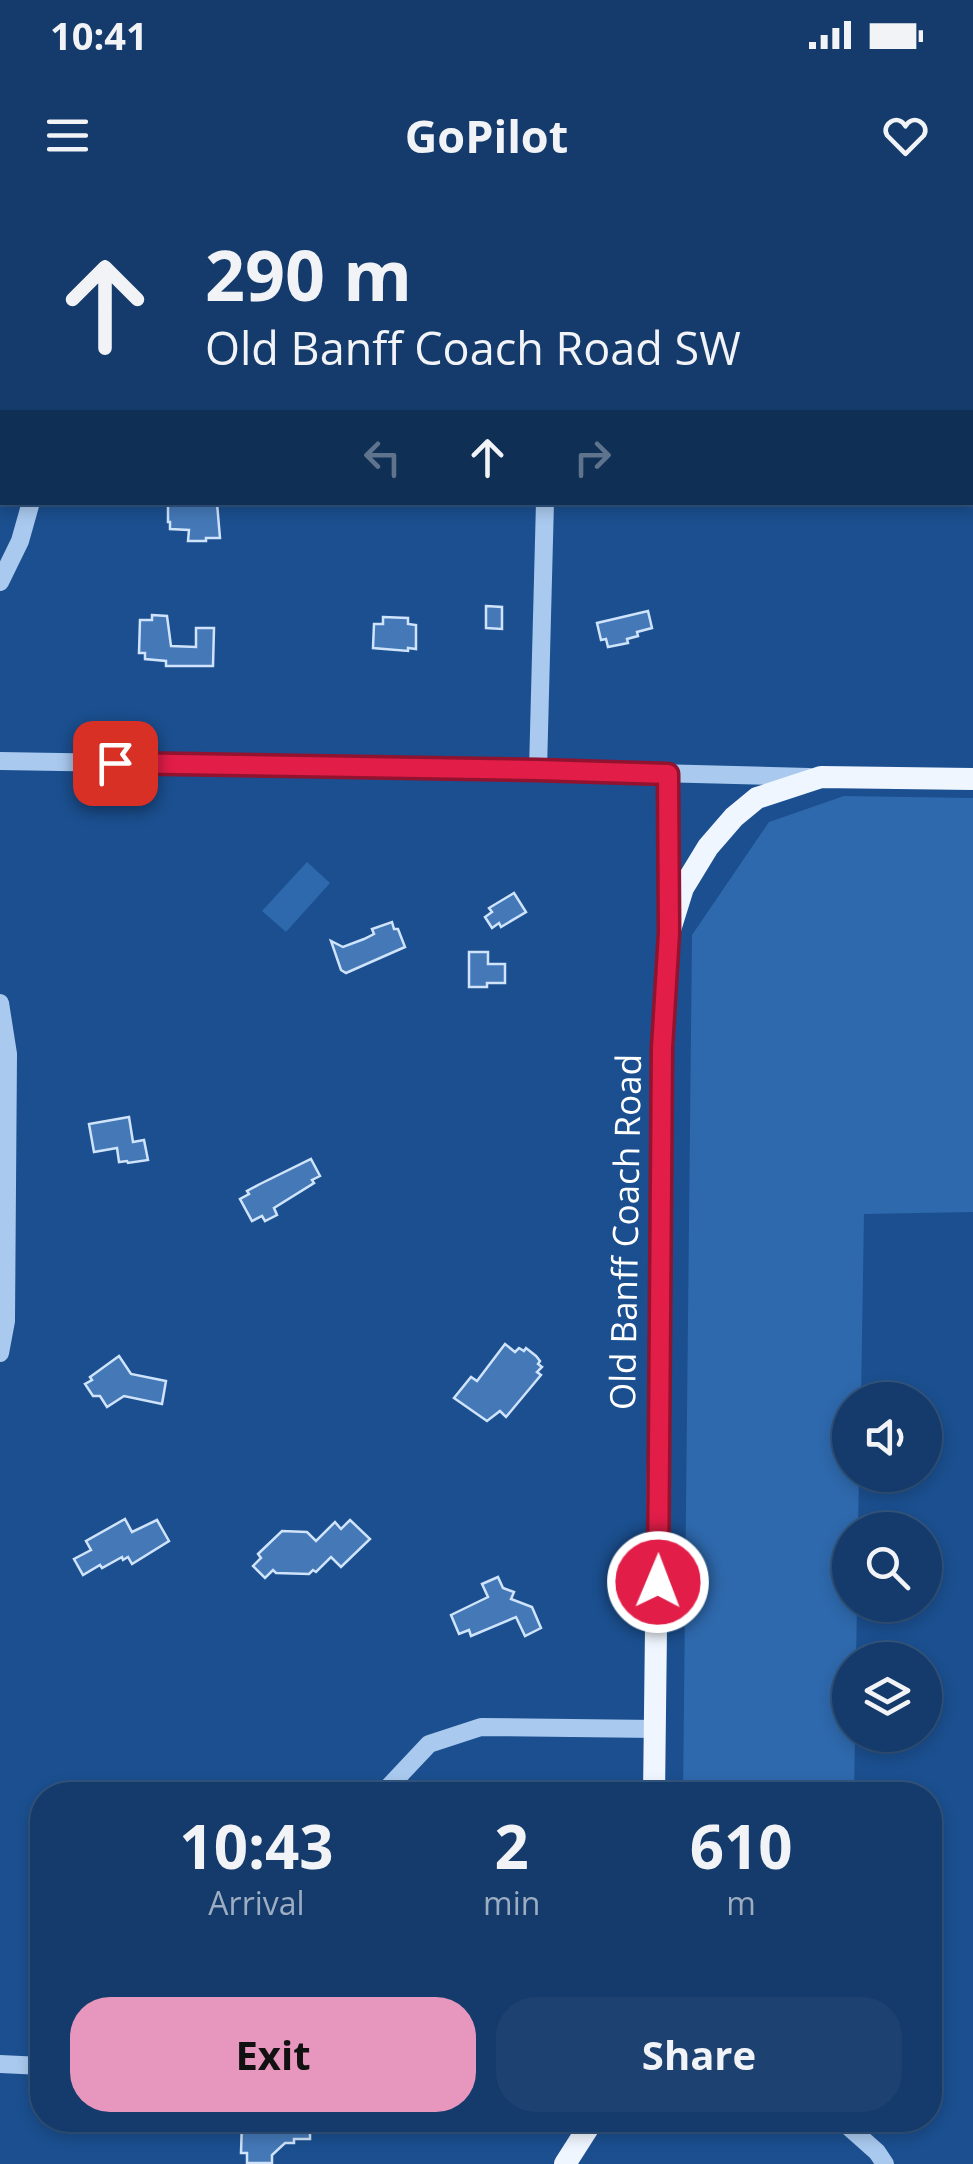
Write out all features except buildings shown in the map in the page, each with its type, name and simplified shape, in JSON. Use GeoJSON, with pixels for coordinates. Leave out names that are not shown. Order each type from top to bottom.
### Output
{"type":"FeatureCollection","features":[{"type":"Feature","properties":{"kind":"main road","name":"Old Banff Coach Road"},"geometry":{"type":"LineString","coordinates":[[654,1782],[662,1048],[669,933],[683,888],[708,847],[757,798],[820,777],[973,779]]}},
{"type":"Feature","properties":{"kind":"main road"},"geometry":{"type":"LineString","coordinates":[[565,2164],[585,2132]]}},
{"type":"Feature","properties":{"kind":"street"},"geometry":{"type":"LineString","coordinates":[[0,582],[20,541],[30,505]]}},
{"type":"Feature","properties":{"kind":"street"},"geometry":{"type":"LineString","coordinates":[[538,770],[545,505]]}},
{"type":"Feature","properties":{"kind":"street"},"geometry":{"type":"LineString","coordinates":[[0,761],[820,777]]}},
{"type":"Feature","properties":{"kind":"street"},"geometry":{"type":"LineString","coordinates":[[668,774],[669,933]]}},
{"type":"Feature","properties":{"kind":"street"},"geometry":{"type":"LineString","coordinates":[[0,1003],[8,1054],[6,1321],[0,1353]]}},
{"type":"Feature","properties":{"kind":"street"},"geometry":{"type":"LineString","coordinates":[[393,1782],[429,1744],[481,1727],[656,1729]]}},
{"type":"Feature","properties":{"kind":"street"},"geometry":{"type":"LineString","coordinates":[[0,2064],[30,2065]]}},
{"type":"Feature","properties":{"kind":"street"},"geometry":{"type":"LineString","coordinates":[[854,2132],[885,2164]]}},
{"type":"Feature","properties":{"kind":"shaded area"},"geometry":{"type":"Polygon","coordinates":[[[844,796],[973,798],[973,1212],[864,1214],[861,1382],[832,1382],[832,1492],[859,1492],[858,1512],[832,1512],[832,1622],[857,1622],[856,1642],[832,1642],[832,1752],[855,1752],[854,1782],[683,1782],[692,935],[769,822],[844,796]]]}},
{"type":"Feature","properties":{"kind":"shaded area"},"geometry":{"type":"Polygon","coordinates":[[[307,862],[330,883],[286,932],[262,911],[307,862]]]}},
{"type":"Feature","properties":{"kind":"route"},"geometry":{"type":"LineString","coordinates":[[115,763],[668,774],[658,1582]]}}]}
